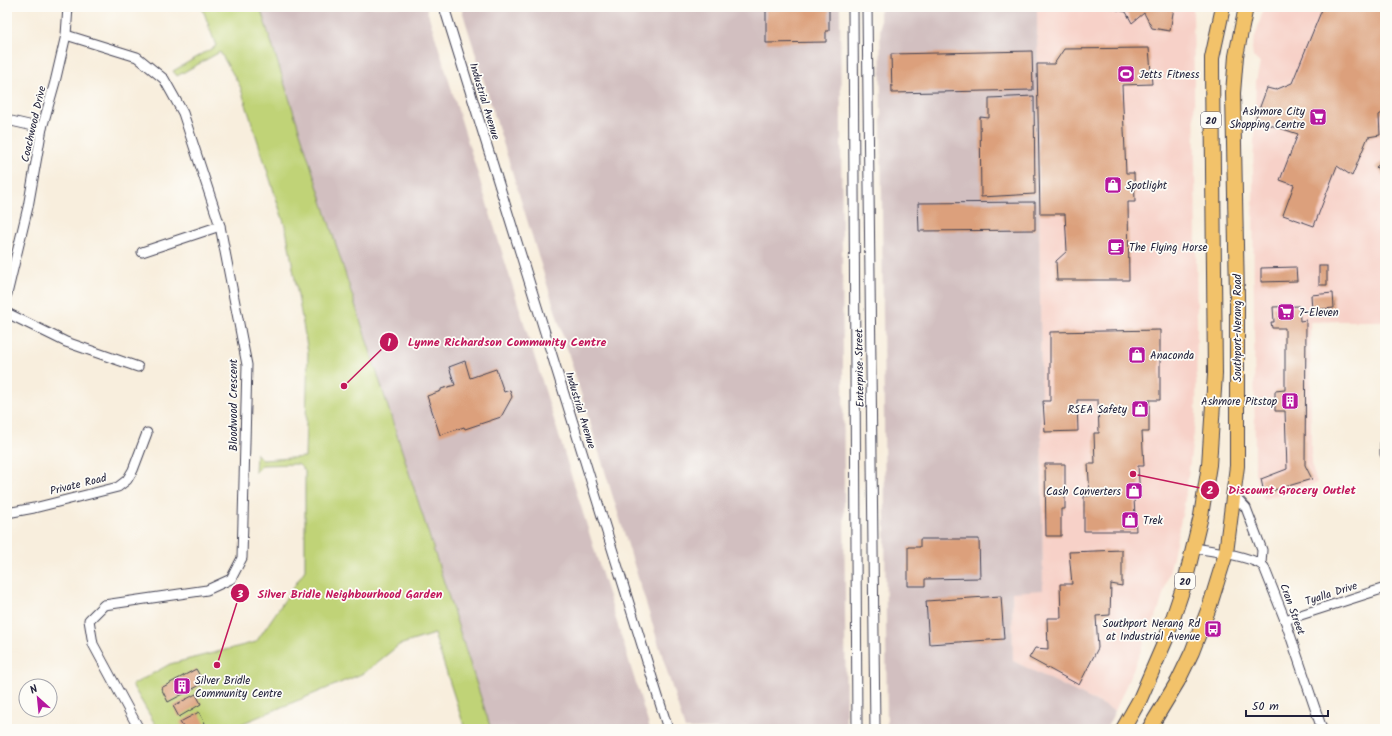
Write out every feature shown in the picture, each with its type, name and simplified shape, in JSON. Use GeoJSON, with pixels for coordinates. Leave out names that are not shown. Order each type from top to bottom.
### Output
{"type":"FeatureCollection","features":[{"type":"Feature","properties":{"kind":"main road","name":"Southport-Nerang Road"},"geometry":{"type":"LineString","coordinates":[[1124,729],[1140,699],[1166,639],[1185,582],[1201,516],[1209,465],[1215,374],[1211,112],[1212,58],[1223,7]]}},
{"type":"Feature","properties":{"kind":"main road","name":"Southport-Nerang Road"},"geometry":{"type":"LineString","coordinates":[[1149,729],[1178,680],[1192,652],[1210,605],[1226,553],[1237,458],[1238,296],[1233,100],[1236,60],[1246,7]]}},
{"type":"Feature","properties":{"kind":"main road"},"geometry":{"type":"LineString","coordinates":[[1212,58],[1236,60]]}},
{"type":"Feature","properties":{"kind":"street","name":"Coachwood Drive"},"geometry":{"type":"LineString","coordinates":[[7,294],[28,207],[42,128],[56,82],[66,35],[68,7]]}},
{"type":"Feature","properties":{"kind":"street","name":"Industrial Avenue"},"geometry":{"type":"LineString","coordinates":[[444,7],[668,729]]}},
{"type":"Feature","properties":{"kind":"street","name":"Enterprise Street"},"geometry":{"type":"LineString","coordinates":[[853,7],[858,729]]}},
{"type":"Feature","properties":{"kind":"street","name":"Enterprise Street"},"geometry":{"type":"LineString","coordinates":[[867,7],[875,729]]}},
{"type":"Feature","properties":{"kind":"street","name":"Bloodwood Crescent"},"geometry":{"type":"LineString","coordinates":[[66,35],[138,58],[164,79],[183,113],[220,226],[248,365],[242,558],[231,579],[207,590],[104,605],[89,620],[93,644],[138,729]]}},
{"type":"Feature","properties":{"kind":"street"},"geometry":{"type":"LineString","coordinates":[[7,120],[42,128]]}},
{"type":"Feature","properties":{"kind":"street"},"geometry":{"type":"LineString","coordinates":[[142,252],[220,226]]}},
{"type":"Feature","properties":{"kind":"street"},"geometry":{"type":"LineString","coordinates":[[7,313],[66,342],[138,367]]}},
{"type":"Feature","properties":{"kind":"street","name":"Private Road"},"geometry":{"type":"LineString","coordinates":[[7,513],[34,508],[118,487],[127,480],[133,470],[147,433]]}},
{"type":"Feature","properties":{"kind":"street"},"geometry":{"type":"LineString","coordinates":[[1385,443],[1385,454]]}},
{"type":"Feature","properties":{"kind":"street"},"geometry":{"type":"LineString","coordinates":[[1194,548],[1226,553],[1261,564],[1262,550],[1246,508],[1233,494]]}},
{"type":"Feature","properties":{"kind":"street","name":"Cran Street"},"geometry":{"type":"LineString","coordinates":[[1261,564],[1267,573],[1285,620],[1322,729]]}},
{"type":"Feature","properties":{"kind":"street","name":"Tyalla Drive"},"geometry":{"type":"LineString","coordinates":[[1285,620],[1385,588]]}},
{"type":"Feature","properties":{"kind":"shaded area"},"geometry":{"type":"Polygon","coordinates":[[[259,7],[426,7],[650,729],[491,729],[259,7]]]}},
{"type":"Feature","properties":{"kind":"shaded area"},"geometry":{"type":"Polygon","coordinates":[[[461,7],[840,7],[846,729],[685,729],[461,7]]]}},
{"type":"Feature","properties":{"kind":"shaded area"},"geometry":{"type":"Polygon","coordinates":[[[880,7],[1037,7],[1043,590],[1012,592],[1013,661],[1115,711],[1106,729],[887,729],[880,7]]]}},
{"type":"Feature","properties":{"kind":"shaded area"},"geometry":{"type":"Polygon","coordinates":[[[1037,7],[1193,7],[1197,325],[1196,416],[1184,506],[1169,574],[1159,609],[1115,711],[1013,661],[1012,591],[1043,589],[1037,7]]]}},
{"type":"Feature","properties":{"kind":"shaded area"},"geometry":{"type":"Polygon","coordinates":[[[1264,7],[1385,7],[1385,321],[1310,322],[1311,464],[1317,483],[1264,499],[1255,473],[1253,170],[1256,81],[1260,63],[1253,57],[1252,47],[1264,7]]]}},
{"type":"Feature","properties":{"kind":"green space"},"geometry":{"type":"Polygon","coordinates":[[[202,7],[260,7],[491,729],[465,729],[434,634],[399,645],[364,673],[229,729],[158,729],[132,685],[170,664],[256,642],[305,570],[305,471],[298,464],[262,465],[255,473],[256,453],[262,460],[305,457],[308,352],[286,229],[240,86],[220,52],[177,76],[173,71],[216,46],[202,7]]]}},
{"type":"Feature","properties":{"kind":"building"},"geometry":{"type":"Polygon","coordinates":[[[766,7],[829,7],[829,31],[826,31],[826,42],[766,43],[766,7]]]}},
{"type":"Feature","properties":{"kind":"building"},"geometry":{"type":"Polygon","coordinates":[[[1106,7],[1174,7],[1170,31],[1152,28],[1144,13],[1132,23],[1126,12],[1106,7]]]}},
{"type":"Feature","properties":{"kind":"building","name":"Ashmore City Shopping Centre"},"geometry":{"type":"Polygon","coordinates":[[[1323,7],[1385,7],[1385,111],[1379,115],[1380,135],[1368,137],[1352,176],[1337,166],[1314,226],[1283,215],[1294,185],[1280,180],[1298,134],[1255,120],[1267,88],[1275,90],[1292,83],[1323,7]]]}},
{"type":"Feature","properties":{"kind":"building"},"geometry":{"type":"Polygon","coordinates":[[[1149,48],[1152,84],[1122,85],[1126,173],[1134,173],[1135,202],[1128,202],[1129,280],[1057,280],[1056,261],[1067,251],[1065,214],[1040,214],[1037,64],[1054,64],[1064,49],[1149,48]]]}},
{"type":"Feature","properties":{"kind":"building"},"geometry":{"type":"Polygon","coordinates":[[[1032,51],[1033,90],[892,93],[891,54],[1032,51]]]}},
{"type":"Feature","properties":{"kind":"building"},"geometry":{"type":"Polygon","coordinates":[[[1034,96],[1035,194],[981,197],[980,117],[989,118],[989,98],[1034,96]]]}},
{"type":"Feature","properties":{"kind":"building"},"geometry":{"type":"Polygon","coordinates":[[[1385,160],[1385,177],[1376,167],[1385,160]]]}},
{"type":"Feature","properties":{"kind":"building"},"geometry":{"type":"Polygon","coordinates":[[[1035,202],[1035,230],[919,231],[918,203],[1035,202]]]}},
{"type":"Feature","properties":{"kind":"building"},"geometry":{"type":"Polygon","coordinates":[[[1319,266],[1327,266],[1327,285],[1319,285],[1319,266]]]}},
{"type":"Feature","properties":{"kind":"building"},"geometry":{"type":"Polygon","coordinates":[[[1296,267],[1297,281],[1261,282],[1261,268],[1296,267]]]}},
{"type":"Feature","properties":{"kind":"building"},"geometry":{"type":"Polygon","coordinates":[[[1333,293],[1334,308],[1312,310],[1311,295],[1333,293]]]}},
{"type":"Feature","properties":{"kind":"building","name":"Ashmore Pitstop"},"geometry":{"type":"Polygon","coordinates":[[[1299,306],[1300,321],[1306,320],[1305,465],[1312,479],[1264,493],[1261,479],[1287,469],[1285,411],[1275,411],[1275,391],[1285,390],[1285,328],[1272,328],[1271,322],[1274,322],[1273,307],[1299,306]]]}},
{"type":"Feature","properties":{"kind":"building"},"geometry":{"type":"Polygon","coordinates":[[[1160,330],[1160,400],[1149,400],[1149,432],[1142,432],[1144,466],[1138,466],[1140,498],[1134,499],[1136,531],[1084,531],[1084,496],[1090,496],[1088,464],[1095,464],[1094,433],[1099,433],[1098,400],[1077,400],[1078,431],[1045,432],[1043,401],[1050,401],[1050,332],[1160,330]]]}},
{"type":"Feature","properties":{"kind":"building"},"geometry":{"type":"Polygon","coordinates":[[[465,361],[470,378],[496,369],[504,392],[510,390],[512,397],[501,417],[465,429],[464,427],[440,435],[427,396],[441,391],[441,389],[455,385],[449,367],[465,361]]]}},
{"type":"Feature","properties":{"kind":"building"},"geometry":{"type":"Polygon","coordinates":[[[1045,464],[1065,464],[1065,509],[1061,509],[1061,536],[1046,536],[1045,464]]]}},
{"type":"Feature","properties":{"kind":"building"},"geometry":{"type":"Polygon","coordinates":[[[920,539],[979,539],[980,578],[925,579],[925,586],[908,586],[908,547],[920,547],[920,539]]]}},
{"type":"Feature","properties":{"kind":"building"},"geometry":{"type":"Polygon","coordinates":[[[1122,550],[1122,586],[1111,584],[1110,615],[1096,616],[1098,648],[1079,685],[1029,658],[1035,648],[1048,649],[1047,618],[1061,618],[1060,584],[1072,584],[1069,552],[1122,550]]]}},
{"type":"Feature","properties":{"kind":"building"},"geometry":{"type":"Polygon","coordinates":[[[1001,596],[1004,639],[929,644],[926,601],[1001,596]]]}},
{"type":"Feature","properties":{"kind":"building","name":"Silver Bridle Community Centre"},"geometry":{"type":"Polygon","coordinates":[[[196,669],[204,683],[168,702],[161,688],[196,669]]]}},
{"type":"Feature","properties":{"kind":"building"},"geometry":{"type":"Polygon","coordinates":[[[196,694],[201,704],[179,717],[173,706],[196,694]]]}},
{"type":"Feature","properties":{"kind":"building"},"geometry":{"type":"Polygon","coordinates":[[[199,712],[208,729],[184,729],[180,722],[199,712]]]}},
{"type":"Feature","properties":{"kind":"place","name":"Jetts Fitness"},"geometry":{"type":"Point","coordinates":[1126,74]}},
{"type":"Feature","properties":{"kind":"place","name":"Ashmore City Shopping Centre"},"geometry":{"type":"Point","coordinates":[1318,117]}},
{"type":"Feature","properties":{"kind":"place","name":"Spotlight"},"geometry":{"type":"Point","coordinates":[1113,185]}},
{"type":"Feature","properties":{"kind":"place","name":"The Flying Horse"},"geometry":{"type":"Point","coordinates":[1116,247]}},
{"type":"Feature","properties":{"kind":"place","name":"7-Eleven"},"geometry":{"type":"Point","coordinates":[1286,312]}},
{"type":"Feature","properties":{"kind":"place","name":"Anaconda"},"geometry":{"type":"Point","coordinates":[1137,355]}},
{"type":"Feature","properties":{"kind":"place","name":"Lynne Richardson Community Centre"},"geometry":{"type":"Point","coordinates":[344,386]}},
{"type":"Feature","properties":{"kind":"place","name":"Ashmore Pitstop"},"geometry":{"type":"Point","coordinates":[1290,401]}},
{"type":"Feature","properties":{"kind":"place","name":"RSEA Safety"},"geometry":{"type":"Point","coordinates":[1140,409]}},
{"type":"Feature","properties":{"kind":"place","name":"Discount Grocery Outlet"},"geometry":{"type":"Point","coordinates":[1133,474]}},
{"type":"Feature","properties":{"kind":"place","name":"Cash Converters"},"geometry":{"type":"Point","coordinates":[1134,491]}},
{"type":"Feature","properties":{"kind":"place","name":"Trek"},"geometry":{"type":"Point","coordinates":[1130,520]}},
{"type":"Feature","properties":{"kind":"place","name":"Southport Nerang Rd at Industrial Avenue"},"geometry":{"type":"Point","coordinates":[1213,629]}},
{"type":"Feature","properties":{"kind":"place","name":"Silver Bridle Neighbourhood Garden"},"geometry":{"type":"Point","coordinates":[217,665]}},
{"type":"Feature","properties":{"kind":"place","name":"Silver Bridle Community Centre"},"geometry":{"type":"Point","coordinates":[182,686]}}]}
